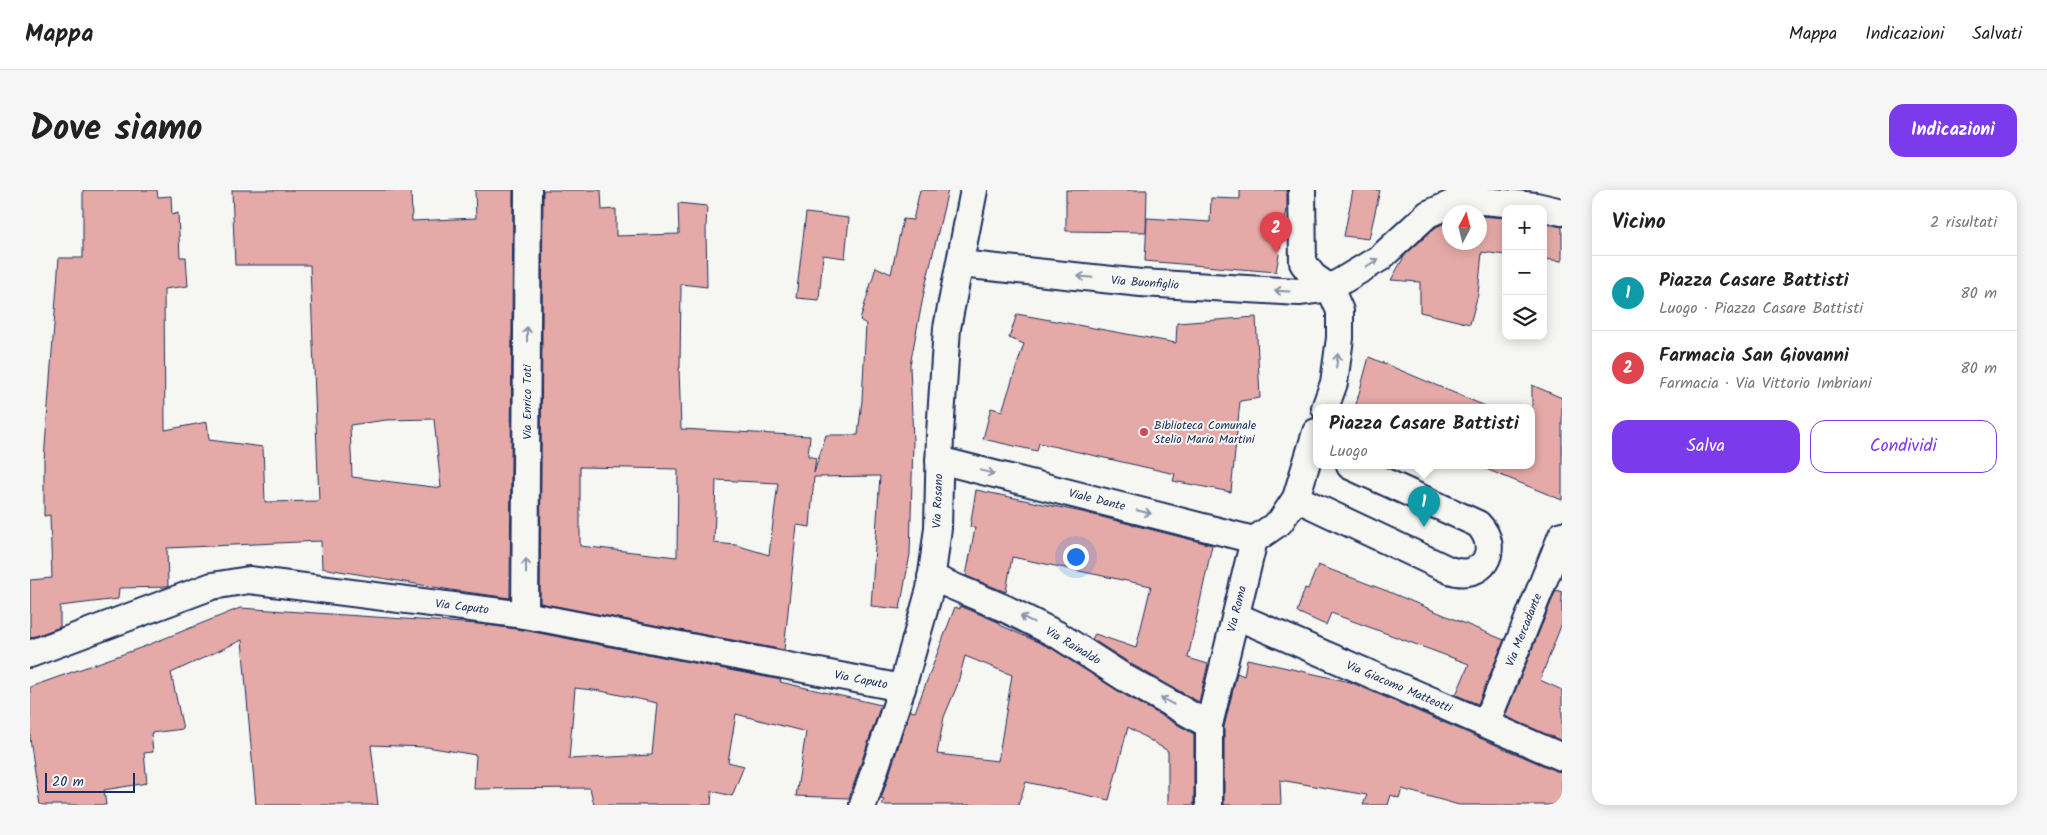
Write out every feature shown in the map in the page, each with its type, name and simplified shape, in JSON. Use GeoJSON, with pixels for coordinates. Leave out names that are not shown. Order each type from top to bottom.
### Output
{"type":"FeatureCollection","features":[{"type":"Feature","properties":{"kind":"street","name":"Via Enrico Toti"},"geometry":{"type":"LineString","coordinates":[[525,615],[528,190]]}},
{"type":"Feature","properties":{"kind":"street","name":"Via Rosano"},"geometry":{"type":"LineString","coordinates":[[863,805],[902,688],[932,577],[938,528],[939,460],[947,328],[974,190]]}},
{"type":"Feature","properties":{"kind":"street"},"geometry":{"type":"LineString","coordinates":[[1302,190],[1302,263],[1313,276],[1330,288],[1340,311],[1340,338],[1334,383],[1326,404]]}},
{"type":"Feature","properties":{"kind":"street"},"geometry":{"type":"LineString","coordinates":[[1330,288],[1380,258],[1428,214],[1456,202],[1484,201],[1536,206],[1562,212]]}},
{"type":"Feature","properties":{"kind":"street","name":"Via Buonfiglio"},"geometry":{"type":"LineString","coordinates":[[960,264],[1141,284],[1299,292],[1330,288]]}},
{"type":"Feature","properties":{"kind":"street"},"geometry":{"type":"LineString","coordinates":[[1254,540],[1280,522],[1296,498],[1313,449]]}},
{"type":"Feature","properties":{"kind":"street","name":"Viale Dante"},"geometry":{"type":"LineString","coordinates":[[939,460],[1254,540]]}},
{"type":"Feature","properties":{"kind":"street"},"geometry":{"type":"LineString","coordinates":[[1296,498],[1458,573],[1476,570],[1483,564],[1490,548],[1484,530],[1478,524],[1357,469]]}},
{"type":"Feature","properties":{"kind":"street","name":"Via Roma"},"geometry":{"type":"LineString","coordinates":[[1209,805],[1209,725],[1254,540]]}},
{"type":"Feature","properties":{"kind":"street","name":"Via Mercadante"},"geometry":{"type":"LineString","coordinates":[[1486,724],[1561,542]]}},
{"type":"Feature","properties":{"kind":"street","name":"Via Rainaldo"},"geometry":{"type":"LineString","coordinates":[[932,577],[1004,608],[1058,635],[1125,678],[1209,725]]}},
{"type":"Feature","properties":{"kind":"street","name":"Via Caputo"},"geometry":{"type":"LineString","coordinates":[[30,654],[212,586],[249,580],[525,615],[902,688]]}},
{"type":"Feature","properties":{"kind":"street","name":"Via Giacomo Matteotti"},"geometry":{"type":"LineString","coordinates":[[1236,616],[1562,757]]}},
{"type":"Feature","properties":{"kind":"building"},"geometry":{"type":"Polygon","coordinates":[[[83,190],[157,190],[158,197],[171,196],[172,215],[178,213],[180,257],[186,257],[188,286],[164,289],[165,430],[207,422],[209,440],[263,447],[265,502],[319,501],[310,265],[235,265],[232,190],[411,190],[412,221],[476,218],[475,190],[513,190],[510,598],[322,568],[321,541],[167,548],[168,587],[119,588],[118,599],[60,606],[60,627],[30,638],[30,580],[52,578],[50,515],[44,516],[44,460],[59,258],[83,258],[83,190]],[[434,419],[386,420],[350,425],[352,477],[441,488],[434,419]]]}},
{"type":"Feature","properties":{"kind":"building"},"geometry":{"type":"Polygon","coordinates":[[[543,190],[601,190],[602,210],[616,209],[616,236],[679,234],[678,203],[707,206],[707,287],[681,284],[679,368],[681,429],[810,436],[808,456],[816,458],[814,473],[826,435],[858,435],[866,324],[860,320],[876,267],[891,274],[903,219],[913,220],[920,190],[948,190],[925,287],[910,365],[913,442],[910,554],[900,609],[871,606],[880,476],[814,477],[810,527],[797,525],[784,650],[540,603],[543,190]],[[580,467],[580,546],[677,557],[678,469],[580,467]],[[716,480],[714,543],[736,545],[769,555],[778,483],[716,480]]]}},
{"type":"Feature","properties":{"kind":"building"},"geometry":{"type":"Polygon","coordinates":[[[1066,190],[1147,190],[1146,232],[1066,231],[1066,190]]]}},
{"type":"Feature","properties":{"kind":"building"},"geometry":{"type":"Polygon","coordinates":[[[1240,190],[1287,190],[1287,209],[1276,272],[1145,261],[1147,218],[1210,222],[1211,198],[1240,199],[1240,190]]]}},
{"type":"Feature","properties":{"kind":"building"},"geometry":{"type":"Polygon","coordinates":[[[1353,190],[1380,190],[1369,239],[1344,236],[1353,190]]]}},
{"type":"Feature","properties":{"kind":"building"},"geometry":{"type":"Polygon","coordinates":[[[806,213],[849,218],[845,258],[823,255],[819,300],[796,298],[806,213]]]}},
{"type":"Feature","properties":{"kind":"building"},"geometry":{"type":"Polygon","coordinates":[[[1487,217],[1502,218],[1502,254],[1482,252],[1478,294],[1470,324],[1420,312],[1420,282],[1391,280],[1405,255],[1436,227],[1442,224],[1442,250],[1487,250],[1487,217]]]}},
{"type":"Feature","properties":{"kind":"building"},"geometry":{"type":"Polygon","coordinates":[[[1547,224],[1562,227],[1562,261],[1547,259],[1547,224]]]}},
{"type":"Feature","properties":{"kind":"building"},"geometry":{"type":"Polygon","coordinates":[[[1017,314],[1176,343],[1177,323],[1256,317],[1260,398],[1240,401],[1231,492],[1173,481],[1175,474],[1039,443],[1037,451],[983,439],[991,408],[1002,411],[1024,344],[1009,338],[1017,314]]]}},
{"type":"Feature","properties":{"kind":"building"},"geometry":{"type":"Polygon","coordinates":[[[1369,357],[1481,404],[1356,404],[1369,357]]]}},
{"type":"Feature","properties":{"kind":"building"},"geometry":{"type":"Polygon","coordinates":[[[1532,385],[1562,398],[1562,500],[1486,469],[1535,469],[1535,404],[1532,404],[1532,385]]]}},
{"type":"Feature","properties":{"kind":"building"},"geometry":{"type":"Polygon","coordinates":[[[976,490],[1082,512],[1212,545],[1188,658],[1208,664],[1199,702],[1133,665],[1092,639],[1095,634],[1136,648],[1151,586],[1012,557],[1006,592],[966,576],[975,528],[970,527],[976,490]]]}},
{"type":"Feature","properties":{"kind":"building"},"geometry":{"type":"Polygon","coordinates":[[[1318,565],[1387,591],[1504,640],[1478,704],[1456,695],[1469,664],[1331,613],[1326,625],[1297,612],[1305,588],[1308,589],[1318,565]]]}},
{"type":"Feature","properties":{"kind":"building"},"geometry":{"type":"Polygon","coordinates":[[[1556,590],[1562,592],[1562,623],[1540,680],[1562,690],[1562,741],[1505,716],[1556,590]]]}},
{"type":"Feature","properties":{"kind":"building"},"geometry":{"type":"Polygon","coordinates":[[[960,606],[998,622],[1000,625],[1051,648],[1118,691],[1194,734],[1194,805],[1168,805],[1168,751],[1128,727],[1109,800],[1026,782],[1018,805],[882,805],[884,800],[881,799],[910,711],[915,712],[955,607],[960,609],[960,606]],[[965,656],[957,686],[944,717],[937,754],[998,761],[1012,675],[965,656]]]}},
{"type":"Feature","properties":{"kind":"building"},"geometry":{"type":"Polygon","coordinates":[[[240,608],[479,624],[523,630],[781,680],[780,682],[881,705],[849,798],[796,796],[806,732],[736,714],[728,762],[744,766],[732,796],[712,791],[711,805],[594,805],[590,788],[474,789],[476,755],[427,747],[371,745],[378,805],[256,805],[242,640],[171,673],[183,729],[151,733],[153,752],[144,753],[147,783],[104,790],[106,805],[40,805],[30,739],[30,687],[143,647],[240,608]],[[575,688],[569,759],[652,755],[657,703],[601,691],[575,688]]]}},
{"type":"Feature","properties":{"kind":"building"},"geometry":{"type":"Polygon","coordinates":[[[1247,659],[1350,682],[1562,772],[1562,805],[1459,805],[1402,789],[1399,798],[1391,795],[1388,805],[1363,805],[1367,795],[1280,780],[1281,805],[1224,805],[1224,727],[1237,673],[1244,676],[1247,659]]]}},
{"type":"Feature","properties":{"kind":"place","name":"Farmacia San Giovanni"},"geometry":{"type":"Point","coordinates":[1276,253]}},
{"type":"Feature","properties":{"kind":"place","name":"Biblioteca Comunale Stelio Maria Martini"},"geometry":{"type":"Point","coordinates":[1144,432]}},
{"type":"Feature","properties":{"kind":"place","name":"Piazza Casare Battisti"},"geometry":{"type":"Point","coordinates":[1424,527]}}]}
